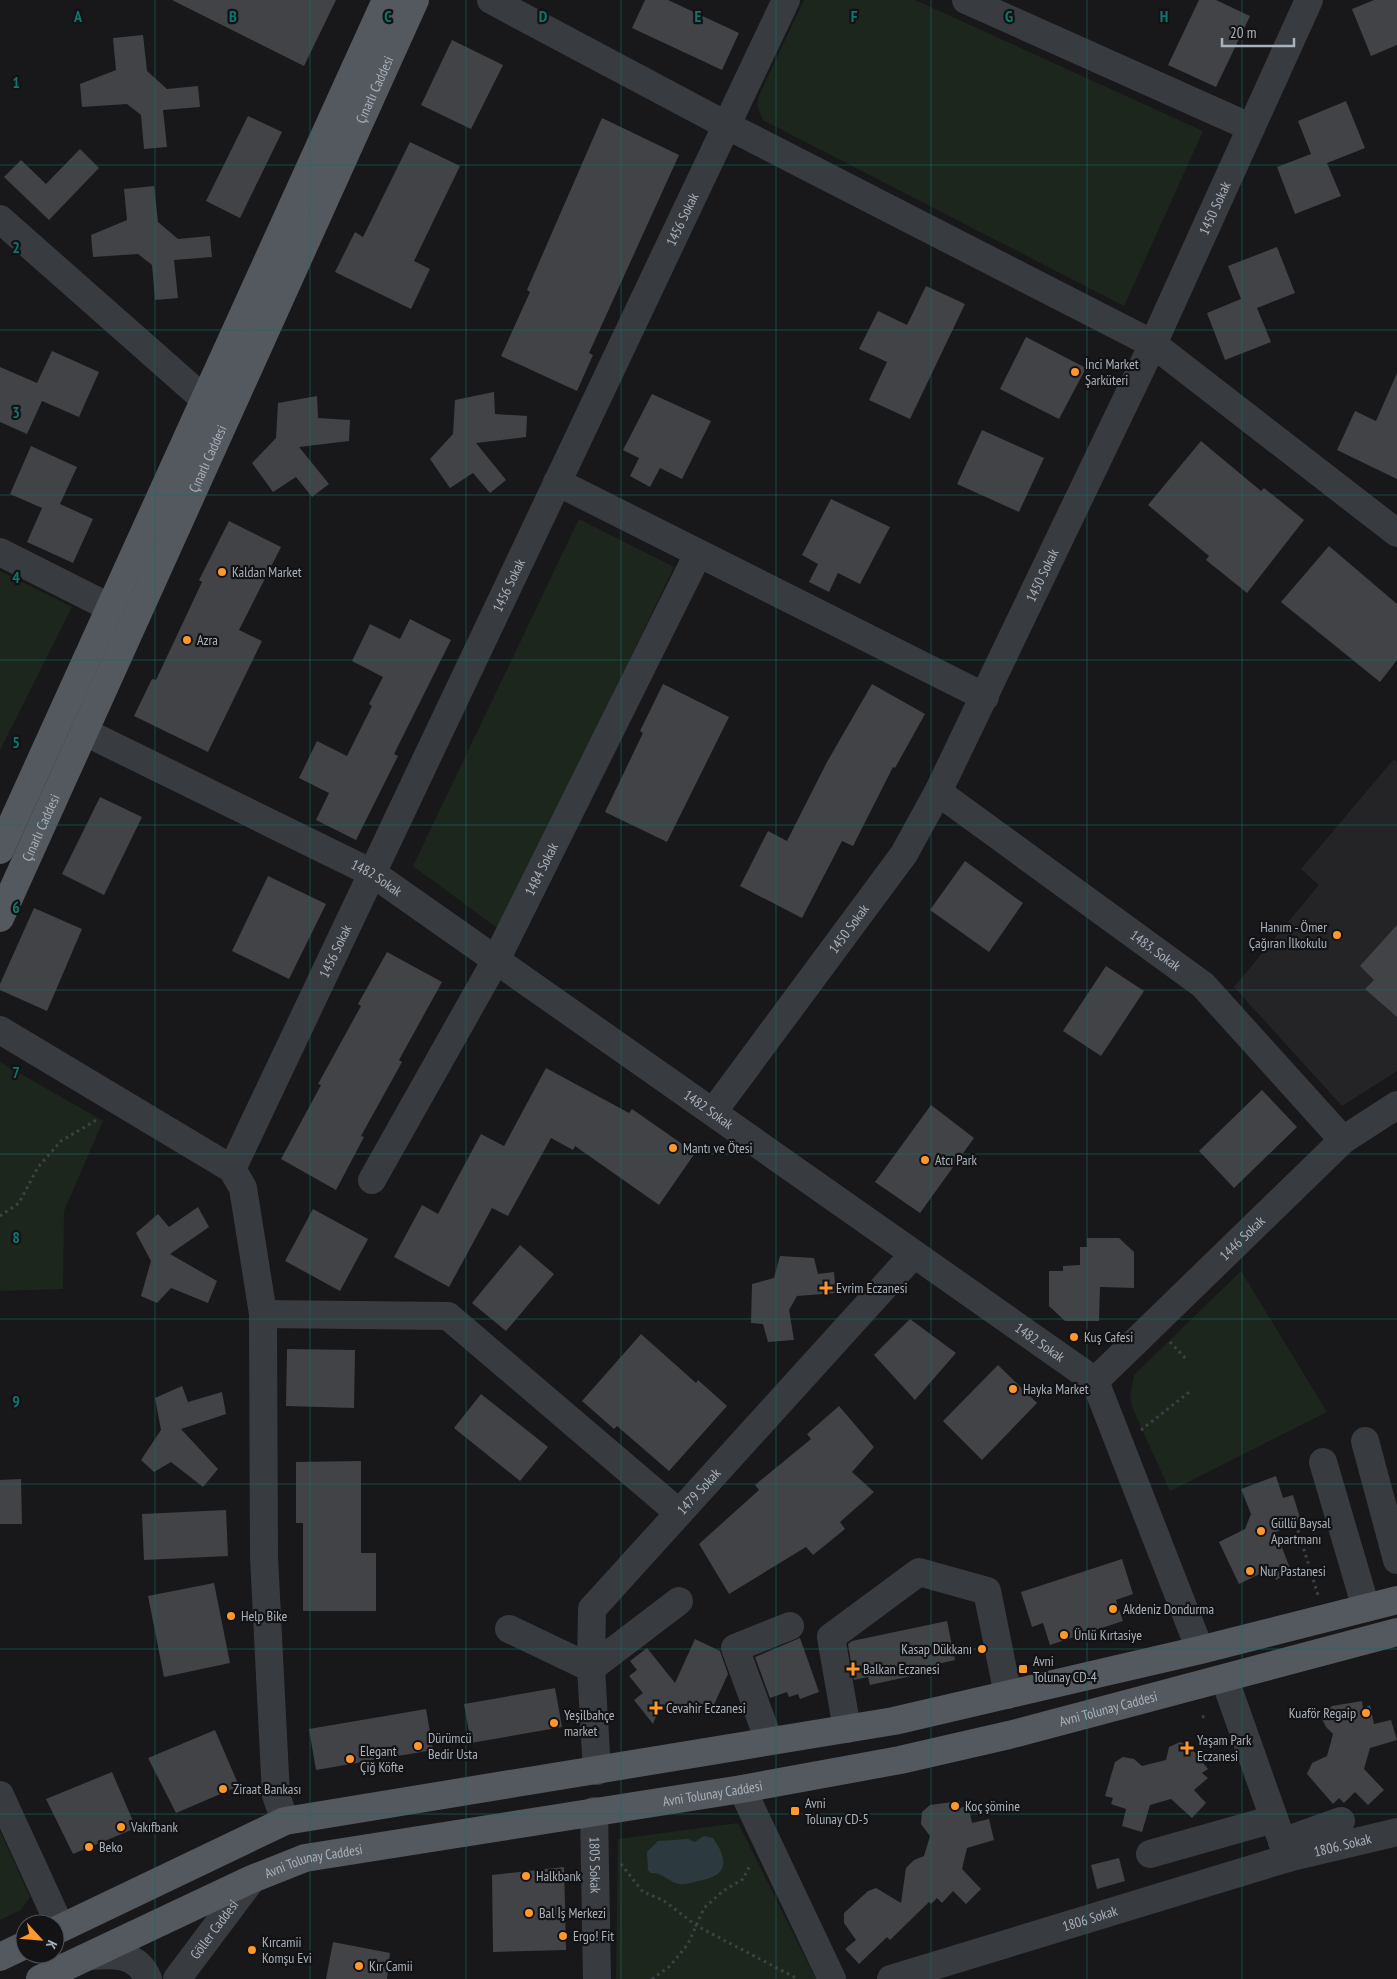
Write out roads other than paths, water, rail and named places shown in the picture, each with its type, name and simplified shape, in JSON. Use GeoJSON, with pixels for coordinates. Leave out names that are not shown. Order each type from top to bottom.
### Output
{"type":"FeatureCollection","features":[{"type":"Feature","properties":{"kind":"main road","name":"Çınarlı Caddesi"},"geometry":{"type":"LineString","coordinates":[[0,850],[386,0]]}},
{"type":"Feature","properties":{"kind":"main road","name":"Çınarlı Caddesi"},"geometry":{"type":"LineString","coordinates":[[0,918],[415,0]]}},
{"type":"Feature","properties":{"kind":"main road"},"geometry":{"type":"LineString","coordinates":[[65,1927],[285,1821],[894,1721],[1200,1650],[1397,1600]]}},
{"type":"Feature","properties":{"kind":"main road","name":"Avni Tolunay Caddesi"},"geometry":{"type":"LineString","coordinates":[[40,1979],[252,1879],[305,1858],[742,1789],[900,1760],[1009,1736],[1225,1680],[1397,1632]]}},
{"type":"Feature","properties":{"kind":"main road"},"geometry":{"type":"LineString","coordinates":[[0,1957],[15,1950]]}},
{"type":"Feature","properties":{"kind":"street"},"geometry":{"type":"LineString","coordinates":[[491,0],[726,124],[1153,344],[1397,534]]}},
{"type":"Feature","properties":{"kind":"street","name":"1456 Sokak"},"geometry":{"type":"LineString","coordinates":[[232,1169],[786,0]]}},
{"type":"Feature","properties":{"kind":"street"},"geometry":{"type":"LineString","coordinates":[[966,0],[1250,127]]}},
{"type":"Feature","properties":{"kind":"street","name":"1450 Sokak"},"geometry":{"type":"LineString","coordinates":[[713,1112],[904,854],[938,792],[1153,344],[1309,0]]}},
{"type":"Feature","properties":{"kind":"street"},"geometry":{"type":"LineString","coordinates":[[0,219],[204,399]]}},
{"type":"Feature","properties":{"kind":"street"},"geometry":{"type":"LineString","coordinates":[[557,482],[985,697]]}},
{"type":"Feature","properties":{"kind":"street"},"geometry":{"type":"LineString","coordinates":[[0,552],[109,607]]}},
{"type":"Feature","properties":{"kind":"street","name":"1484 Sokak"},"geometry":{"type":"LineString","coordinates":[[372,1180],[496,960],[698,554]]}},
{"type":"Feature","properties":{"kind":"street","name":"1482 Sokak"},"geometry":{"type":"LineString","coordinates":[[85,732],[372,873],[1095,1381]]}},
{"type":"Feature","properties":{"kind":"street","name":"1483. Sokak"},"geometry":{"type":"LineString","coordinates":[[938,792],[1203,984],[1343,1140]]}},
{"type":"Feature","properties":{"kind":"street"},"geometry":{"type":"LineString","coordinates":[[0,1030],[232,1169],[243,1188],[263,1314],[264,1557],[276,1795],[285,1821]]}},
{"type":"Feature","properties":{"kind":"street","name":"1446 Sokak"},"geometry":{"type":"LineString","coordinates":[[1095,1381],[1343,1140],[1397,1105]]}},
{"type":"Feature","properties":{"kind":"street","name":"1479 Sokak"},"geometry":{"type":"LineString","coordinates":[[598,1770],[591,1668],[592,1610],[914,1254]]}},
{"type":"Feature","properties":{"kind":"street"},"geometry":{"type":"LineString","coordinates":[[263,1314],[448,1316],[679,1513]]}},
{"type":"Feature","properties":{"kind":"street"},"geometry":{"type":"LineString","coordinates":[[1095,1381],[1200,1650]]}},
{"type":"Feature","properties":{"kind":"street"},"geometry":{"type":"LineString","coordinates":[[1365,1441],[1397,1560]]}},
{"type":"Feature","properties":{"kind":"street"},"geometry":{"type":"LineString","coordinates":[[1323,1462],[1366,1608]]}},
{"type":"Feature","properties":{"kind":"street"},"geometry":{"type":"LineString","coordinates":[[847,1729],[831,1637],[919,1572],[986,1591],[1008,1695]]}},
{"type":"Feature","properties":{"kind":"street"},"geometry":{"type":"LineString","coordinates":[[509,1629],[591,1668],[678,1601]]}},
{"type":"Feature","properties":{"kind":"street"},"geometry":{"type":"LineString","coordinates":[[769,1741],[735,1648],[790,1626]]}},
{"type":"Feature","properties":{"kind":"street"},"geometry":{"type":"LineString","coordinates":[[1225,1680],[1282,1839]]}},
{"type":"Feature","properties":{"kind":"street"},"geometry":{"type":"LineString","coordinates":[[742,1789],[761,1833],[832,1979]]}},
{"type":"Feature","properties":{"kind":"street"},"geometry":{"type":"LineString","coordinates":[[0,1795],[51,1914]]}},
{"type":"Feature","properties":{"kind":"street","name":"1805 Sokak"},"geometry":{"type":"LineString","coordinates":[[594,1811],[598,1979]]}},
{"type":"Feature","properties":{"kind":"street"},"geometry":{"type":"LineString","coordinates":[[1150,1854],[1282,1839],[1341,1821]]}},
{"type":"Feature","properties":{"kind":"street","name":"1806. Sokak"},"geometry":{"type":"LineString","coordinates":[[1282,1839],[1397,1832]]}},
{"type":"Feature","properties":{"kind":"street","name":"1806 Sokak"},"geometry":{"type":"LineString","coordinates":[[891,1979],[1282,1839]]}},
{"type":"Feature","properties":{"kind":"street","name":"Göller Caddesi"},"geometry":{"type":"LineString","coordinates":[[177,1979],[252,1879]]}},
{"type":"Feature","properties":{"kind":"street"},"geometry":{"type":"LineString","coordinates":[[90,1956],[117,1954],[132,1959],[145,1970],[148,1979]]}},
{"type":"Feature","properties":{"kind":"place","name":"İnci Market Şarküteri"},"geometry":{"type":"Point","coordinates":[1075,372]}},
{"type":"Feature","properties":{"kind":"place","name":"Kaldan Market"},"geometry":{"type":"Point","coordinates":[222,572]}},
{"type":"Feature","properties":{"kind":"place","name":"Azra"},"geometry":{"type":"Point","coordinates":[187,640]}},
{"type":"Feature","properties":{"kind":"place","name":"Hanım - Ömer Çağıran İlkokulu"},"geometry":{"type":"Point","coordinates":[1337,935]}},
{"type":"Feature","properties":{"kind":"place","name":"Mantı ve Ötesi"},"geometry":{"type":"Point","coordinates":[673,1148]}},
{"type":"Feature","properties":{"kind":"place","name":"Atcı Park"},"geometry":{"type":"Point","coordinates":[925,1160]}},
{"type":"Feature","properties":{"kind":"place","name":"Evrim Eczanesi"},"geometry":{"type":"Point","coordinates":[826,1288]}},
{"type":"Feature","properties":{"kind":"place","name":"Kuş Cafesi"},"geometry":{"type":"Point","coordinates":[1074,1337]}},
{"type":"Feature","properties":{"kind":"place","name":"Hayka Market"},"geometry":{"type":"Point","coordinates":[1013,1389]}},
{"type":"Feature","properties":{"kind":"place","name":"Güllü Baysal Apartmanı"},"geometry":{"type":"Point","coordinates":[1261,1531]}},
{"type":"Feature","properties":{"kind":"place","name":"Nur Pastanesi"},"geometry":{"type":"Point","coordinates":[1250,1571]}},
{"type":"Feature","properties":{"kind":"place","name":"Akdeniz Dondurma"},"geometry":{"type":"Point","coordinates":[1113,1609]}},
{"type":"Feature","properties":{"kind":"place","name":"Help Bike"},"geometry":{"type":"Point","coordinates":[231,1616]}},
{"type":"Feature","properties":{"kind":"place","name":"Ünlü Kırtasiye"},"geometry":{"type":"Point","coordinates":[1064,1635]}},
{"type":"Feature","properties":{"kind":"place","name":"Kasap Dükkanı"},"geometry":{"type":"Point","coordinates":[982,1649]}},
{"type":"Feature","properties":{"kind":"place","name":"Balkan Eczanesi"},"geometry":{"type":"Point","coordinates":[853,1669]}},
{"type":"Feature","properties":{"kind":"place","name":"Avni Tolunay CD-4"},"geometry":{"type":"Point","coordinates":[1023,1669]}},
{"type":"Feature","properties":{"kind":"place","name":"Cevahir Eczanesi"},"geometry":{"type":"Point","coordinates":[656,1708]}},
{"type":"Feature","properties":{"kind":"place","name":"Kuaför Regaip"},"geometry":{"type":"Point","coordinates":[1366,1713]}},
{"type":"Feature","properties":{"kind":"place","name":"Yeşilbahçe market"},"geometry":{"type":"Point","coordinates":[554,1723]}},
{"type":"Feature","properties":{"kind":"place","name":"Dürümcü Bedir Usta"},"geometry":{"type":"Point","coordinates":[418,1746]}},
{"type":"Feature","properties":{"kind":"place","name":"Yaşam Park Eczanesi"},"geometry":{"type":"Point","coordinates":[1187,1748]}},
{"type":"Feature","properties":{"kind":"place","name":"Elegant Çiğ Köfte"},"geometry":{"type":"Point","coordinates":[350,1759]}},
{"type":"Feature","properties":{"kind":"place","name":"Ziraat Bankası"},"geometry":{"type":"Point","coordinates":[223,1789]}},
{"type":"Feature","properties":{"kind":"place","name":"Koç şömine"},"geometry":{"type":"Point","coordinates":[955,1806]}},
{"type":"Feature","properties":{"kind":"place","name":"Avni Tolunay CD-5"},"geometry":{"type":"Point","coordinates":[795,1811]}},
{"type":"Feature","properties":{"kind":"place","name":"Vakıfbank"},"geometry":{"type":"Point","coordinates":[121,1827]}},
{"type":"Feature","properties":{"kind":"place","name":"Beko"},"geometry":{"type":"Point","coordinates":[89,1847]}},
{"type":"Feature","properties":{"kind":"place","name":"Halkbank"},"geometry":{"type":"Point","coordinates":[526,1876]}},
{"type":"Feature","properties":{"kind":"place","name":"Bal İş Merkezi"},"geometry":{"type":"Point","coordinates":[529,1913]}},
{"type":"Feature","properties":{"kind":"place","name":"Ergo! Fit"},"geometry":{"type":"Point","coordinates":[563,1936]}},
{"type":"Feature","properties":{"kind":"place","name":"Kırcamii Komşu Evi"},"geometry":{"type":"Point","coordinates":[252,1950]}},
{"type":"Feature","properties":{"kind":"place","name":"Kır Camii"},"geometry":{"type":"Point","coordinates":[359,1966]}}]}
